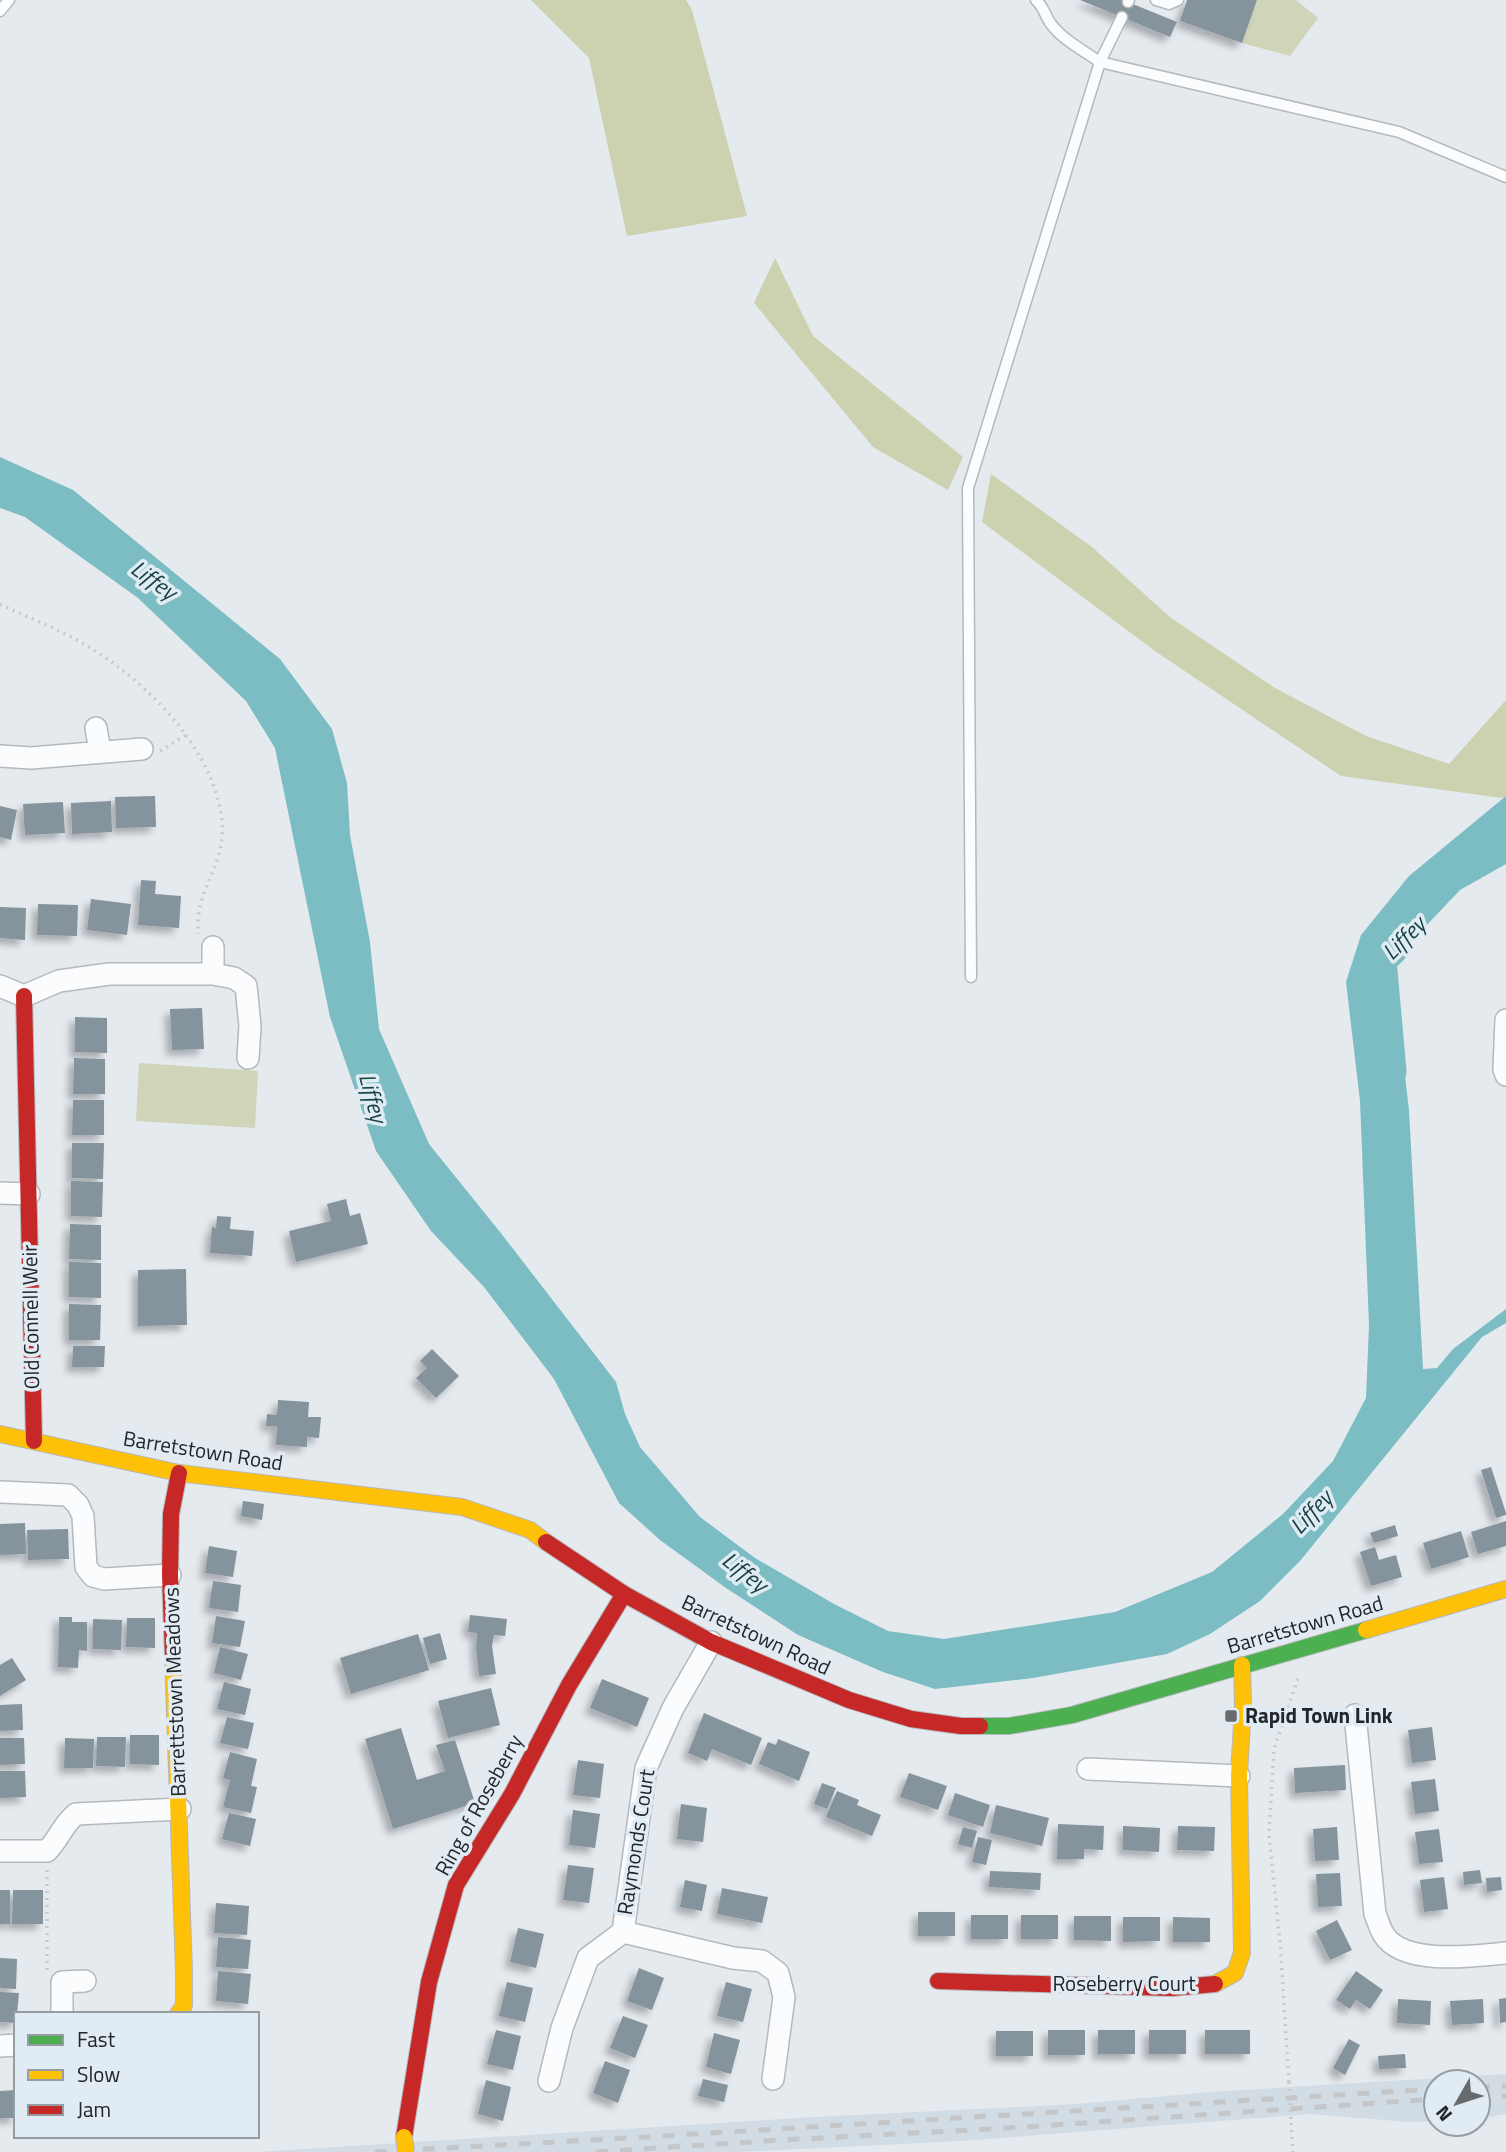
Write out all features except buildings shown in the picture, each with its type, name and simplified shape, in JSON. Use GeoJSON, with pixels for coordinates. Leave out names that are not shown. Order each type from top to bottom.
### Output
{"type":"FeatureCollection","features":[{"type":"Feature","properties":{"kind":"street"},"geometry":{"type":"LineString","coordinates":[[96,728],[100,751]]}},
{"type":"Feature","properties":{"kind":"street"},"geometry":{"type":"LineString","coordinates":[[0,756],[31,758],[142,750]]}},
{"type":"Feature","properties":{"kind":"street"},"geometry":{"type":"LineString","coordinates":[[213,947],[213,974]]}},
{"type":"Feature","properties":{"kind":"street"},"geometry":{"type":"LineString","coordinates":[[0,986],[24,996],[59,981],[109,974],[213,974],[234,978],[246,986],[250,1026],[248,1058]]}},
{"type":"Feature","properties":{"kind":"street","name":"Old Connell Weir"},"geometry":{"type":"LineString","coordinates":[[24,996],[34,1441]]}},
{"type":"Feature","properties":{"kind":"street"},"geometry":{"type":"LineString","coordinates":[[1506,1020],[1506,1075]]}},
{"type":"Feature","properties":{"kind":"street"},"geometry":{"type":"LineString","coordinates":[[0,1193],[29,1194]]}},
{"type":"Feature","properties":{"kind":"street","name":"Barretstown Road"},"geometry":{"type":"LineString","coordinates":[[0,1434],[179,1473],[463,1507],[530,1530],[624,1594],[710,1642],[849,1700],[911,1719],[961,1726],[1009,1726],[1072,1715],[1506,1589]]}},
{"type":"Feature","properties":{"kind":"street","name":"Barrettstown Meadows"},"geometry":{"type":"LineString","coordinates":[[179,1473],[171,1514],[170,1575],[184,1971],[184,2005],[179,2012]]}},
{"type":"Feature","properties":{"kind":"street","name":"Barrettstown Meadows"},"geometry":{"type":"LineString","coordinates":[[0,1492],[68,1495],[78,1505],[83,1516],[86,1567],[93,1576],[104,1579],[170,1575]]}},
{"type":"Feature","properties":{"kind":"street","name":"Ring of Roseberry"},"geometry":{"type":"LineString","coordinates":[[405,2145],[429,1982],[456,1885],[512,1794],[569,1685],[624,1594]]}},
{"type":"Feature","properties":{"kind":"street","name":"Raymonds Court"},"geometry":{"type":"LineString","coordinates":[[550,2081],[562,2028],[588,1958],[622,1932],[646,1768],[673,1708],[710,1642]]}},
{"type":"Feature","properties":{"kind":"street","name":"Roseberry Court"},"geometry":{"type":"LineString","coordinates":[[938,1981],[1172,1988],[1214,1984],[1235,1973],[1242,1953],[1239,1776],[1242,1665]]}},
{"type":"Feature","properties":{"kind":"street"},"geometry":{"type":"LineString","coordinates":[[1355,1715],[1375,1914],[1384,1937],[1399,1948],[1419,1954],[1455,1957],[1506,1953]]}},
{"type":"Feature","properties":{"kind":"street"},"geometry":{"type":"LineString","coordinates":[[1088,1769],[1239,1776]]}},
{"type":"Feature","properties":{"kind":"street","name":"Barrettstown Meadows"},"geometry":{"type":"LineString","coordinates":[[47,1851],[57,1841],[65,1822],[76,1814],[180,1809]]}},
{"type":"Feature","properties":{"kind":"street"},"geometry":{"type":"LineString","coordinates":[[0,1851],[47,1851]]}},
{"type":"Feature","properties":{"kind":"street","name":"Raymonds Court"},"geometry":{"type":"LineString","coordinates":[[622,1932],[733,1958],[762,1961],[778,1973],[784,1997],[773,2079]]}},
{"type":"Feature","properties":{"kind":"street"},"geometry":{"type":"LineString","coordinates":[[62,2012],[62,1982],[85,1981]]}},
{"type":"Feature","properties":{"kind":"lane"},"geometry":{"type":"LineString","coordinates":[[0,11],[9,0]]}},
{"type":"Feature","properties":{"kind":"lane"},"geometry":{"type":"LineString","coordinates":[[1036,0],[1050,24],[1100,62],[1399,132],[1506,177]]}},
{"type":"Feature","properties":{"kind":"lane"},"geometry":{"type":"LineString","coordinates":[[1156,0],[1169,4],[1178,0]]}},
{"type":"Feature","properties":{"kind":"lane"},"geometry":{"type":"LineString","coordinates":[[971,977],[968,488],[1100,62],[1122,17]]}},
{"type":"Feature","properties":{"kind":"path"},"geometry":{"type":"LineString","coordinates":[[1293,2152],[1280,1942],[1269,1834],[1274,1749],[1299,1677],[1296,1649]]}},
{"type":"Feature","properties":{"kind":"path"},"geometry":{"type":"LineString","coordinates":[[47,1851],[47,1974],[62,1982]]}},
{"type":"Feature","properties":{"kind":"shaded area"},"geometry":{"type":"Polygon","coordinates":[[[1506,2074],[1506,2114],[1492,2116],[1492,2075],[1506,2074]]]}},
{"type":"Feature","properties":{"kind":"shaded area"},"geometry":{"type":"Polygon","coordinates":[[[1422,2079],[1422,2122],[1311,2114],[962,2141],[740,2152],[256,2152],[814,2117],[1076,2104],[1210,2092],[1422,2079]]]}},
{"type":"Feature","properties":{"kind":"green space"},"geometry":{"type":"Polygon","coordinates":[[[531,0],[686,0],[692,10],[747,216],[627,236],[589,58],[531,0]]]}},
{"type":"Feature","properties":{"kind":"green space"},"geometry":{"type":"Polygon","coordinates":[[[1257,0],[1296,0],[1318,18],[1290,56],[1242,43],[1257,0]]]}},
{"type":"Feature","properties":{"kind":"green space"},"geometry":{"type":"Polygon","coordinates":[[[775,258],[813,336],[963,457],[948,490],[873,447],[754,303],[775,258]]]}},
{"type":"Feature","properties":{"kind":"green space"},"geometry":{"type":"Polygon","coordinates":[[[991,474],[1092,547],[1171,618],[1275,688],[1366,736],[1449,764],[1506,700],[1506,796],[1502,798],[1341,776],[1155,651],[982,522],[991,474]]]}},
{"type":"Feature","properties":{"kind":"green space"},"geometry":{"type":"Polygon","coordinates":[[[139,1063],[258,1071],[255,1128],[136,1121],[139,1063]]]}},
{"type":"Feature","properties":{"kind":"water"},"geometry":{"type":"Polygon","coordinates":[[[0,457],[73,490],[280,659],[332,729],[347,783],[350,835],[370,942],[379,1029],[429,1144],[616,1382],[625,1414],[640,1447],[700,1517],[755,1558],[834,1604],[888,1631],[944,1639],[1115,1612],[1212,1572],[1283,1514],[1333,1461],[1366,1398],[1369,1325],[1360,1101],[1346,982],[1361,935],[1409,876],[1506,796],[1506,864],[1460,890],[1407,946],[1376,1000],[1380,1018],[1402,1050],[1409,1110],[1423,1369],[1437,1368],[1453,1349],[1506,1309],[1506,1323],[1482,1337],[1300,1561],[1260,1601],[1210,1634],[1167,1654],[1033,1678],[935,1689],[883,1672],[798,1635],[726,1588],[660,1540],[619,1503],[554,1379],[484,1287],[431,1231],[376,1151],[330,1017],[275,748],[246,701],[138,598],[25,517],[0,508],[0,457]]]}},
{"type":"Feature","properties":{"kind":"waterway","name":"Liffey"},"geometry":{"type":"LineString","coordinates":[[1389,1071],[1379,960],[1391,948]]}},
{"type":"Feature","properties":{"kind":"railway"},"geometry":{"type":"LineString","coordinates":[[1492,2086],[1506,2086]]}},
{"type":"Feature","properties":{"kind":"railway"},"geometry":{"type":"LineString","coordinates":[[375,2152],[1422,2090]]}},
{"type":"Feature","properties":{"kind":"railway"},"geometry":{"type":"LineString","coordinates":[[1492,2096],[1506,2096]]}},
{"type":"Feature","properties":{"kind":"railway"},"geometry":{"type":"LineString","coordinates":[[596,2152],[1422,2100]]}},
{"type":"Feature","properties":{"kind":"traffic: fast"},"geometry":{"type":"LineString","coordinates":[[980,1726],[1009,1726],[1072,1715],[1366,1630]]}},
{"type":"Feature","properties":{"kind":"traffic: slow"},"geometry":{"type":"LineString","coordinates":[[0,1434],[179,1473],[462,1507],[530,1530],[546,1542]]}},
{"type":"Feature","properties":{"kind":"traffic: slow"},"geometry":{"type":"LineString","coordinates":[[1366,1630],[1506,1589]]}},
{"type":"Feature","properties":{"kind":"traffic: slow"},"geometry":{"type":"LineString","coordinates":[[173,1656],[184,1971],[184,2005],[179,2012]]}},
{"type":"Feature","properties":{"kind":"traffic: slow"},"geometry":{"type":"LineString","coordinates":[[1215,1984],[1235,1973],[1242,1953],[1239,1776],[1242,1665]]}},
{"type":"Feature","properties":{"kind":"traffic: slow"},"geometry":{"type":"LineString","coordinates":[[404,2137],[406,2152]]}},
{"type":"Feature","properties":{"kind":"traffic: jam"},"geometry":{"type":"LineString","coordinates":[[24,996],[34,1441]]}},
{"type":"Feature","properties":{"kind":"traffic: jam"},"geometry":{"type":"LineString","coordinates":[[173,1656],[171,1514],[179,1473]]}},
{"type":"Feature","properties":{"kind":"traffic: jam"},"geometry":{"type":"LineString","coordinates":[[546,1542],[624,1594],[711,1642],[849,1700],[911,1719],[980,1726]]}},
{"type":"Feature","properties":{"kind":"traffic: jam"},"geometry":{"type":"LineString","coordinates":[[404,2137],[429,1982],[456,1885],[512,1794],[569,1685],[624,1594]]}},
{"type":"Feature","properties":{"kind":"traffic: jam"},"geometry":{"type":"LineString","coordinates":[[938,1981],[1172,1988],[1215,1984]]}},
{"type":"Feature","properties":{"kind":"place","name":"Rapid Town Link"},"geometry":{"type":"Point","coordinates":[1231,1716]}}]}
